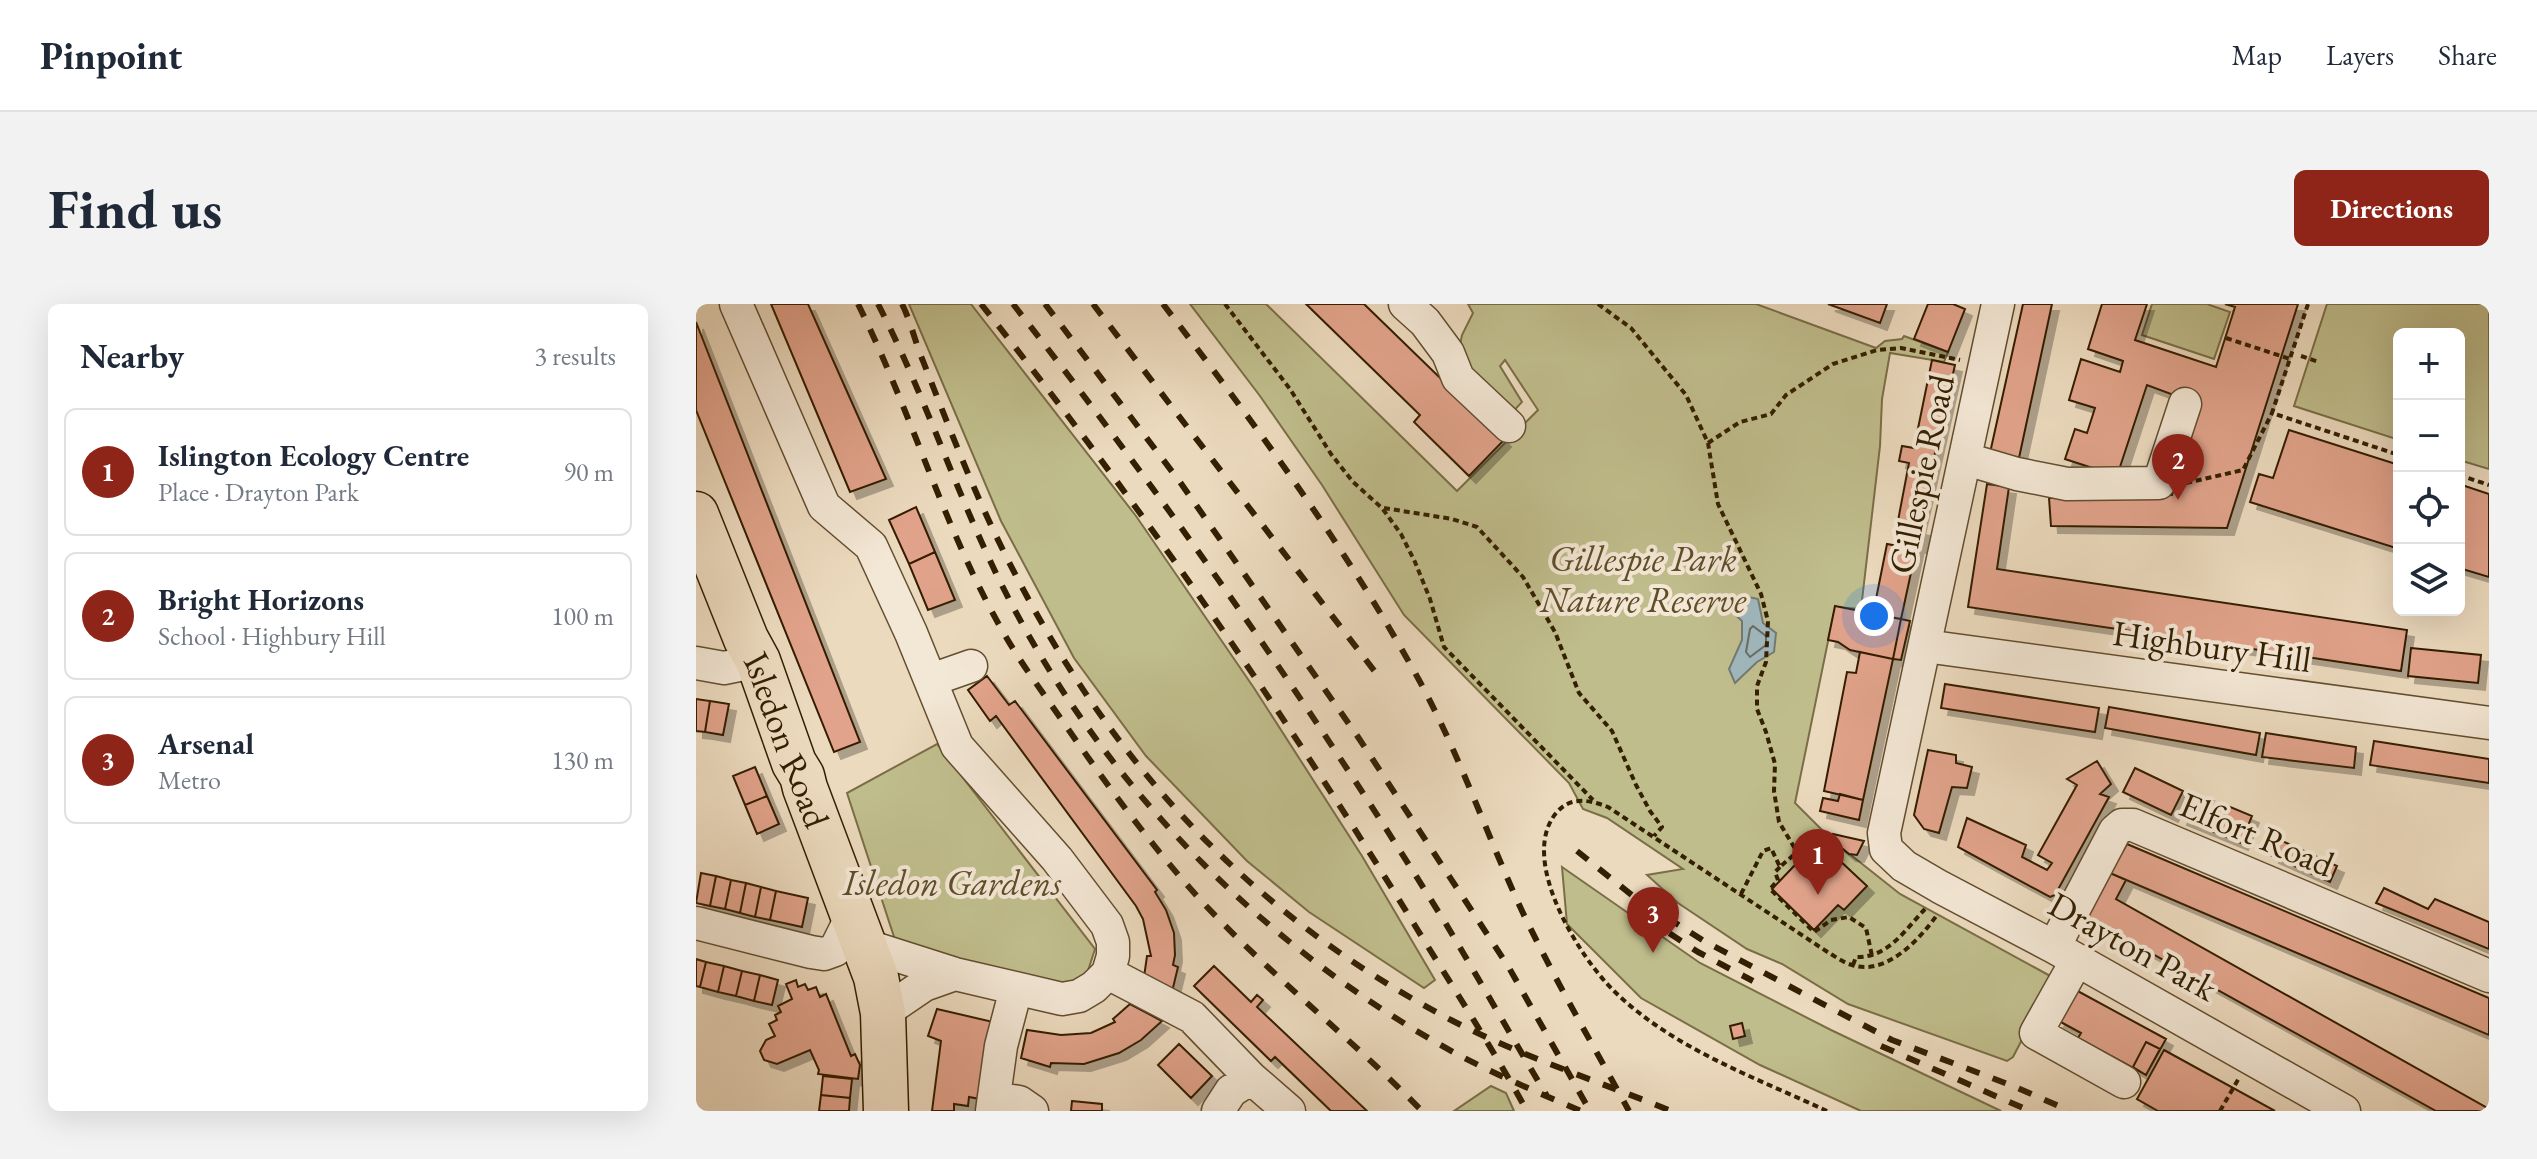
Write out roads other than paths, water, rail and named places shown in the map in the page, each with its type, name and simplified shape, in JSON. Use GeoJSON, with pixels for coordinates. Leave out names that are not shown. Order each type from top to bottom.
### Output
{"type":"FeatureCollection","features":[{"type":"Feature","properties":{"kind":"highway","name":"Isledon Road"},"geometry":{"type":"LineString","coordinates":[[696,514],[746,639],[758,661],[876,977],[883,1013],[886,1111]]}},
{"type":"Feature","properties":{"kind":"street"},"geometry":{"type":"LineString","coordinates":[[696,923],[824,954],[835,950],[858,930],[955,974],[1062,999],[1079,996],[1094,987],[1108,973],[1113,956],[1113,942],[1107,925],[1057,859],[957,746],[871,546],[824,506],[736,304]]}},
{"type":"Feature","properties":{"kind":"street","name":"Gillespie Road"},"geometry":{"type":"LineString","coordinates":[[1886,849],[1884,833],[1986,362],[1990,306]]}},
{"type":"Feature","properties":{"kind":"street"},"geometry":{"type":"LineString","coordinates":[[1424,310],[1458,378],[1509,426]]}},
{"type":"Feature","properties":{"kind":"street"},"geometry":{"type":"LineString","coordinates":[[1966,459],[2067,484],[2159,483],[2185,404]]}},
{"type":"Feature","properties":{"kind":"street","name":"Highbury Hill"},"geometry":{"type":"LineString","coordinates":[[1925,646],[2489,723]]}},
{"type":"Feature","properties":{"kind":"street"},"geometry":{"type":"LineString","coordinates":[[696,663],[724,668],[758,661]]}},
{"type":"Feature","properties":{"kind":"street"},"geometry":{"type":"LineString","coordinates":[[931,680],[971,666]]}},
{"type":"Feature","properties":{"kind":"street","name":"Elfort Road"},"geometry":{"type":"LineString","coordinates":[[2124,1082],[2036,1033],[2115,831],[2122,825],[2133,825],[2489,976]]}},
{"type":"Feature","properties":{"kind":"street","name":"Drayton Park"},"geometry":{"type":"LineString","coordinates":[[1886,849],[1897,861],[1946,890],[2065,953],[2344,1111]]}},
{"type":"Feature","properties":{"kind":"street"},"geometry":{"type":"LineString","coordinates":[[1108,973],[1192,1017],[1251,1078],[1289,1111]]}},
{"type":"Feature","properties":{"kind":"street"},"geometry":{"type":"LineString","coordinates":[[883,1013],[924,985],[955,974]]}},
{"type":"Feature","properties":{"kind":"street"},"geometry":{"type":"LineString","coordinates":[[1016,989],[1001,1046],[993,1104],[1019,1102],[1032,1111]]}},
{"type":"Feature","properties":{"kind":"street"},"geometry":{"type":"LineString","coordinates":[[1218,1111],[1231,1091],[1251,1078]]}},
{"type":"Feature","properties":{"kind":"water"},"geometry":{"type":"Polygon","coordinates":[[[1744,596],[1758,599],[1763,623],[1776,633],[1774,652],[1757,662],[1735,683],[1729,669],[1742,640],[1742,621],[1730,610],[1724,598],[1744,596]]]}},
{"type":"Feature","properties":{"kind":"railway"},"geometry":{"type":"LineString","coordinates":[[858,304],[981,591],[1009,643],[1041,691],[1133,819],[1207,907],[1422,1111]]}},
{"type":"Feature","properties":{"kind":"railway"},"geometry":{"type":"LineString","coordinates":[[878,304],[1011,603],[1051,672],[1096,739],[1145,801],[1200,860],[1258,915],[1320,966],[1386,1012],[1455,1053],[1581,1111]]}},
{"type":"Feature","properties":{"kind":"railway"},"geometry":{"type":"LineString","coordinates":[[902,304],[979,499],[1040,621],[1133,759],[1187,821],[1245,878],[1309,930],[1378,978],[1479,1034],[1671,1111]]}},
{"type":"Feature","properties":{"kind":"railway"},"geometry":{"type":"LineString","coordinates":[[981,304],[1152,530],[1260,685],[1364,844],[1527,1111]]}},
{"type":"Feature","properties":{"kind":"railway"},"geometry":{"type":"LineString","coordinates":[[1013,304],[1128,455],[1292,686],[1446,924],[1547,1096]]}},
{"type":"Feature","properties":{"kind":"railway"},"geometry":{"type":"LineString","coordinates":[[1045,304],[1180,482],[1358,737],[1508,966],[1590,1111]]}},
{"type":"Feature","properties":{"kind":"railway"},"geometry":{"type":"LineString","coordinates":[[1093,304],[1379,677]]}},
{"type":"Feature","properties":{"kind":"railway"},"geometry":{"type":"LineString","coordinates":[[1163,304],[1298,487],[1391,631],[1447,737],[1535,938],[1629,1111]]}},
{"type":"Feature","properties":{"kind":"railway"},"geometry":{"type":"LineString","coordinates":[[1577,851],[1633,896],[1704,941],[1804,994],[1892,1040],[2070,1111]]}},
{"type":"Feature","properties":{"kind":"railway"},"geometry":{"type":"LineString","coordinates":[[1646,918],[1698,952],[1753,981]]}},
{"type":"Feature","properties":{"kind":"railway"},"geometry":{"type":"LineString","coordinates":[[1881,1046],[2030,1111]]}},
{"type":"Feature","properties":{"kind":"place","name":"Bright Horizons"},"geometry":{"type":"Point","coordinates":[2178,500]}},
{"type":"Feature","properties":{"kind":"place","name":"Islington Ecology Centre"},"geometry":{"type":"Point","coordinates":[1818,895]}},
{"type":"Feature","properties":{"kind":"place","name":"Arsenal"},"geometry":{"type":"Point","coordinates":[1653,953]}},
{"type":"Feature","properties":{"kind":"park label","name":"Gillespie Park Nature Reserve"},"geometry":{"type":"Point","coordinates":[1643,578]}},
{"type":"Feature","properties":{"kind":"park label","name":"Isledon Gardens"},"geometry":{"type":"Point","coordinates":[952,882]}}]}
